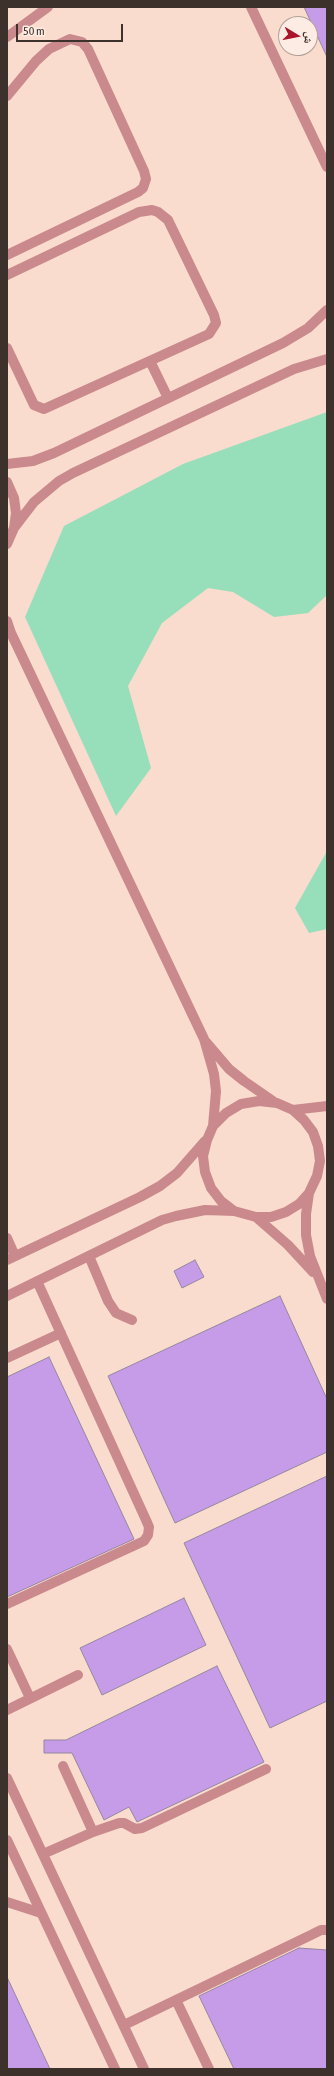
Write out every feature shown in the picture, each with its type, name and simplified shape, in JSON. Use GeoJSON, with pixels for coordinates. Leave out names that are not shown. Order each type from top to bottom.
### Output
{"type":"FeatureCollection","features":[{"type":"Feature","properties":{"kind":"street"},"geometry":{"type":"LineString","coordinates":[[7,37],[48,7]]}},
{"type":"Feature","properties":{"kind":"street"},"geometry":{"type":"LineString","coordinates":[[251,7],[327,167]]}},
{"type":"Feature","properties":{"kind":"street"},"geometry":{"type":"LineString","coordinates":[[7,255],[138,192],[143,188],[146,180],[144,170],[88,48],[82,42],[70,39],[49,50],[36,61],[9,90]]}},
{"type":"Feature","properties":{"kind":"street"},"geometry":{"type":"LineString","coordinates":[[7,275],[139,212],[152,210],[158,212],[168,220],[214,315],[216,323],[209,334],[48,408],[40,409],[34,405],[7,348]]}},
{"type":"Feature","properties":{"kind":"street"},"geometry":{"type":"LineString","coordinates":[[7,464],[22,463],[44,457],[168,398],[296,336],[308,328],[327,310]]}},
{"type":"Feature","properties":{"kind":"street"},"geometry":{"type":"LineString","coordinates":[[7,544],[14,528],[34,502],[73,473],[294,369],[327,359]]}},
{"type":"Feature","properties":{"kind":"street"},"geometry":{"type":"LineString","coordinates":[[150,361],[168,398]]}},
{"type":"Feature","properties":{"kind":"street"},"geometry":{"type":"LineString","coordinates":[[7,482],[14,498],[16,513],[14,528]]}},
{"type":"Feature","properties":{"kind":"street"},"geometry":{"type":"LineString","coordinates":[[7,621],[9,631],[204,1039],[214,1074],[216,1091],[214,1126]]}},
{"type":"Feature","properties":{"kind":"street"},"geometry":{"type":"LineString","coordinates":[[204,1039],[229,1068],[260,1093],[293,1110],[304,1120],[313,1132],[318,1146],[320,1161],[317,1176]]}},
{"type":"Feature","properties":{"kind":"street"},"geometry":{"type":"LineString","coordinates":[[234,1211],[221,1201],[211,1188],[205,1172],[203,1156],[207,1140],[214,1126],[226,1113],[241,1104],[259,1101],[277,1102]]}},
{"type":"Feature","properties":{"kind":"street"},"geometry":{"type":"LineString","coordinates":[[293,1110],[327,1106]]}},
{"type":"Feature","properties":{"kind":"street"},"geometry":{"type":"LineString","coordinates":[[7,1238],[11,1258],[140,1197],[160,1186],[177,1173],[207,1140]]}},
{"type":"Feature","properties":{"kind":"street"},"geometry":{"type":"LineString","coordinates":[[327,1162],[317,1176],[309,1193],[306,1214],[306,1235],[310,1256],[317,1277],[327,1299]]}},
{"type":"Feature","properties":{"kind":"street"},"geometry":{"type":"LineString","coordinates":[[7,1296],[88,1256],[176,1216],[204,1210],[234,1211],[256,1217],[271,1217],[286,1212],[299,1204],[309,1193]]}},
{"type":"Feature","properties":{"kind":"street"},"geometry":{"type":"LineString","coordinates":[[256,1217],[288,1244],[317,1277]]}},
{"type":"Feature","properties":{"kind":"street"},"geometry":{"type":"LineString","coordinates":[[88,1256],[108,1301],[116,1314],[132,1320]]}},
{"type":"Feature","properties":{"kind":"street"},"geometry":{"type":"LineString","coordinates":[[7,1604],[144,1541],[148,1535],[149,1527],[37,1281]]}},
{"type":"Feature","properties":{"kind":"street"},"geometry":{"type":"LineString","coordinates":[[7,1358],[61,1333]]}},
{"type":"Feature","properties":{"kind":"street"},"geometry":{"type":"LineString","coordinates":[[7,1649],[30,1698]]}},
{"type":"Feature","properties":{"kind":"street"},"geometry":{"type":"LineString","coordinates":[[7,1710],[78,1675]]}},
{"type":"Feature","properties":{"kind":"street"},"geometry":{"type":"LineString","coordinates":[[63,1766],[93,1832]]}},
{"type":"Feature","properties":{"kind":"street"},"geometry":{"type":"LineString","coordinates":[[43,1854],[93,1832],[119,1823],[124,1823],[135,1829],[142,1828],[266,1769]]}},
{"type":"Feature","properties":{"kind":"street"},"geometry":{"type":"LineString","coordinates":[[7,1778],[144,2069]]}},
{"type":"Feature","properties":{"kind":"street"},"geometry":{"type":"LineString","coordinates":[[7,1840],[115,2069]]}},
{"type":"Feature","properties":{"kind":"street"},"geometry":{"type":"LineString","coordinates":[[7,1859],[18,1863]]}},
{"type":"Feature","properties":{"kind":"street"},"geometry":{"type":"LineString","coordinates":[[7,1902],[41,1913]]}},
{"type":"Feature","properties":{"kind":"street"},"geometry":{"type":"LineString","coordinates":[[124,2025],[321,1930],[327,1930]]}},
{"type":"Feature","properties":{"kind":"street"},"geometry":{"type":"LineString","coordinates":[[176,2000],[209,2069]]}},
{"type":"Feature","properties":{"kind":"green space"},"geometry":{"type":"Polygon","coordinates":[[[327,412],[327,595],[308,613],[274,617],[233,592],[208,588],[162,623],[128,686],[151,768],[116,816],[25,617],[64,526],[183,464],[327,412]]]}},
{"type":"Feature","properties":{"kind":"green space"},"geometry":{"type":"Polygon","coordinates":[[[327,851],[327,929],[309,933],[295,908],[327,851]]]}},
{"type":"Feature","properties":{"kind":"building"},"geometry":{"type":"Polygon","coordinates":[[[304,7],[327,7],[327,57],[318,37],[318,16],[308,16],[304,7]]]}},
{"type":"Feature","properties":{"kind":"building"},"geometry":{"type":"Polygon","coordinates":[[[195,1260],[204,1277],[182,1288],[174,1271],[195,1260]]]}},
{"type":"Feature","properties":{"kind":"building"},"geometry":{"type":"Polygon","coordinates":[[[280,1296],[327,1399],[327,1452],[175,1523],[108,1376],[280,1296]]]}},
{"type":"Feature","properties":{"kind":"building"},"geometry":{"type":"Polygon","coordinates":[[[49,1357],[134,1539],[7,1597],[7,1377],[49,1357]]]}},
{"type":"Feature","properties":{"kind":"building"},"geometry":{"type":"Polygon","coordinates":[[[327,1476],[327,1701],[270,1728],[184,1543],[327,1476]]]}},
{"type":"Feature","properties":{"kind":"building"},"geometry":{"type":"Polygon","coordinates":[[[184,1598],[206,1645],[102,1695],[80,1648],[184,1598]]]}},
{"type":"Feature","properties":{"kind":"building"},"geometry":{"type":"Polygon","coordinates":[[[217,1666],[264,1762],[137,1822],[129,1807],[104,1820],[72,1753],[44,1753],[44,1740],[66,1740],[217,1666]]]}},
{"type":"Feature","properties":{"kind":"building"},"geometry":{"type":"Polygon","coordinates":[[[299,1948],[327,1950],[327,2069],[234,2069],[199,1996],[299,1948]]]}},
{"type":"Feature","properties":{"kind":"building"},"geometry":{"type":"Polygon","coordinates":[[[7,1977],[50,2069],[7,2069],[7,1977]]]}}]}
